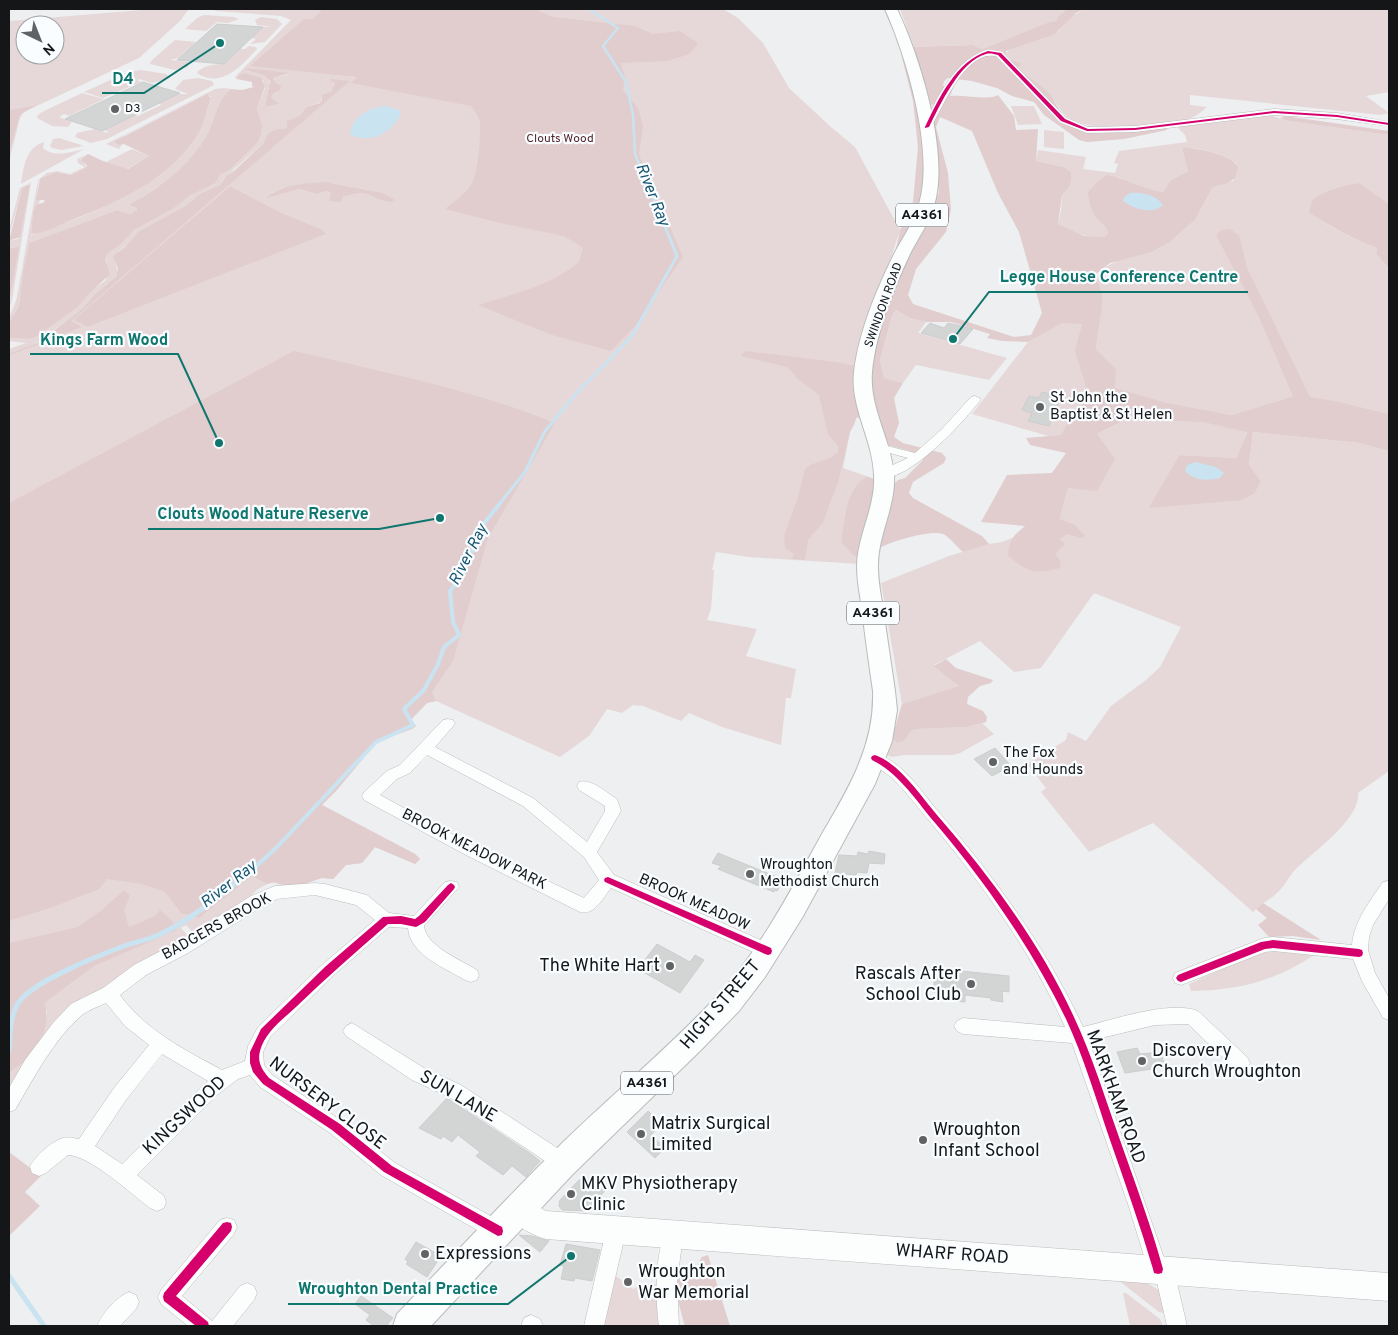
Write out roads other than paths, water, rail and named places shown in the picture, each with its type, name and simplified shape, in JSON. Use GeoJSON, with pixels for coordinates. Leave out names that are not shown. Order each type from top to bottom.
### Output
{"type":"FeatureCollection","features":[{"type":"Feature","properties":{"kind":"main road","name":"SWINDON ROAD"},"geometry":{"type":"LineString","coordinates":[[882,460],[867,407],[863,386],[863,372],[871,337],[885,293],[898,262],[927,206],[930,191],[927,127],[906,45],[891,9]]}},
{"type":"Feature","properties":{"kind":"main road","name":"A4361"},"geometry":{"type":"LineString","coordinates":[[882,460],[881,502],[869,543],[867,568],[884,700],[882,760]]}},
{"type":"Feature","properties":{"kind":"main road","name":"HIGH STREET"},"geometry":{"type":"LineString","coordinates":[[410,1326],[508,1220],[564,1163],[697,1036],[738,990],[768,951],[839,828],[882,760]]}},
{"type":"Feature","properties":{"kind":"main road","name":"WHARF ROAD"},"geometry":{"type":"LineString","coordinates":[[508,1220],[542,1225],[674,1236],[1389,1287]]}},
{"type":"Feature","properties":{"kind":"street"},"geometry":{"type":"LineString","coordinates":[[927,127],[955,77],[983,53],[989,51],[999,54],[1063,120],[1087,130],[1135,129],[1274,112],[1328,115],[1389,124]]}},
{"type":"Feature","properties":{"kind":"street"},"geometry":{"type":"LineString","coordinates":[[922,105],[938,107]]}},
{"type":"Feature","properties":{"kind":"street"},"geometry":{"type":"LineString","coordinates":[[882,460],[897,471],[918,456],[952,425],[975,399]]}},
{"type":"Feature","properties":{"kind":"street"},"geometry":{"type":"LineString","coordinates":[[882,460],[918,456]]}},
{"type":"Feature","properties":{"kind":"street","name":"BROOK MEADOW PARK"},"geometry":{"type":"LineString","coordinates":[[448,724],[405,769],[392,775],[369,796],[471,851],[586,907],[608,880]]}},
{"type":"Feature","properties":{"kind":"street"},"geometry":{"type":"LineString","coordinates":[[425,748],[528,802],[589,853],[608,880]]}},
{"type":"Feature","properties":{"kind":"street","name":"MARKHAM ROAD"},"geometry":{"type":"LineString","coordinates":[[882,760],[955,840],[1002,903],[1041,966],[1078,1036],[1161,1270],[1178,1326]]}},
{"type":"Feature","properties":{"kind":"street"},"geometry":{"type":"LineString","coordinates":[[584,786],[612,803],[613,811],[589,853]]}},
{"type":"Feature","properties":{"kind":"street","name":"BROOK MEADOW"},"geometry":{"type":"LineString","coordinates":[[608,880],[768,951]]}},
{"type":"Feature","properties":{"kind":"street"},"geometry":{"type":"LineString","coordinates":[[1389,886],[1362,929],[1358,940],[1363,967],[1389,1013]]}},
{"type":"Feature","properties":{"kind":"street"},"geometry":{"type":"LineString","coordinates":[[386,920],[416,923],[422,919],[451,887]]}},
{"type":"Feature","properties":{"kind":"street","name":"BADGERS BROOK"},"geometry":{"type":"LineString","coordinates":[[9,1104],[30,1066],[64,1023],[87,1002],[109,993],[151,963],[182,948],[257,901],[275,893],[314,889],[335,892],[361,900],[386,920]]}},
{"type":"Feature","properties":{"kind":"street","name":"NURSERY CLOSE"},"geometry":{"type":"LineString","coordinates":[[386,920],[341,958],[264,1032],[256,1048],[253,1066],[257,1073],[266,1081],[336,1127],[388,1169],[508,1220]]}},
{"type":"Feature","properties":{"kind":"street"},"geometry":{"type":"LineString","coordinates":[[416,923],[417,935],[427,948],[471,976]]}},
{"type":"Feature","properties":{"kind":"street"},"geometry":{"type":"LineString","coordinates":[[1181,978],[1264,945],[1273,944],[1359,953]]}},
{"type":"Feature","properties":{"kind":"street"},"geometry":{"type":"LineString","coordinates":[[109,993],[114,1002],[132,1022],[161,1043],[222,1079]]}},
{"type":"Feature","properties":{"kind":"street","name":"MARKHAM ROAD"},"geometry":{"type":"LineString","coordinates":[[1078,1036],[1155,1017],[1192,1016],[1241,1063]]}},
{"type":"Feature","properties":{"kind":"street"},"geometry":{"type":"LineString","coordinates":[[963,1026],[1078,1036]]}},
{"type":"Feature","properties":{"kind":"street","name":"SUN LANE"},"geometry":{"type":"LineString","coordinates":[[352,1031],[418,1074],[455,1091],[564,1163]]}},
{"type":"Feature","properties":{"kind":"street"},"geometry":{"type":"LineString","coordinates":[[84,1148],[120,1094],[161,1043]]}},
{"type":"Feature","properties":{"kind":"street","name":"KINGSWOOD"},"geometry":{"type":"LineString","coordinates":[[123,1176],[222,1079],[241,1069],[253,1066]]}},
{"type":"Feature","properties":{"kind":"street"},"geometry":{"type":"LineString","coordinates":[[39,1167],[65,1146],[84,1148],[157,1202]]}},
{"type":"Feature","properties":{"kind":"street"},"geometry":{"type":"LineString","coordinates":[[204,1326],[168,1296],[227,1228]]}},
{"type":"Feature","properties":{"kind":"street"},"geometry":{"type":"LineString","coordinates":[[594,1326],[616,1231]]}},
{"type":"Feature","properties":{"kind":"street"},"geometry":{"type":"LineString","coordinates":[[669,1326],[667,1317],[668,1288],[674,1236]]}},
{"type":"Feature","properties":{"kind":"street"},"geometry":{"type":"LineString","coordinates":[[220,1326],[247,1293]]}},
{"type":"Feature","properties":{"kind":"street"},"geometry":{"type":"LineString","coordinates":[[107,1326],[129,1302]]}},
{"type":"Feature","properties":{"kind":"water"},"geometry":{"type":"Polygon","coordinates":[[[387,106],[399,110],[401,114],[386,132],[372,138],[357,137],[350,134],[358,117],[375,108],[387,106]]]}},
{"type":"Feature","properties":{"kind":"water"},"geometry":{"type":"Polygon","coordinates":[[[1130,193],[1148,195],[1157,199],[1163,205],[1154,210],[1137,208],[1123,201],[1124,197],[1130,193]]]}},
{"type":"Feature","properties":{"kind":"water"},"geometry":{"type":"Polygon","coordinates":[[[1195,462],[1216,467],[1224,473],[1220,478],[1215,479],[1206,480],[1193,477],[1185,471],[1187,465],[1195,462]]]}},
{"type":"Feature","properties":{"kind":"waterway","name":"River Ray"},"geometry":{"type":"LineString","coordinates":[[589,9],[618,28],[603,46],[626,82],[633,115],[635,154],[662,220]]}},
{"type":"Feature","properties":{"kind":"waterway","name":"River Ray"},"geometry":{"type":"LineString","coordinates":[[500,503],[525,472],[545,431],[575,395],[632,336],[677,256],[662,219]]}},
{"type":"Feature","properties":{"kind":"waterway","name":"River Ray"},"geometry":{"type":"LineString","coordinates":[[255,867],[276,848],[376,742],[413,725],[404,709],[424,690],[438,664],[444,647],[459,635],[453,622],[450,591],[462,576],[465,557],[475,549],[478,531],[501,502]]}},
{"type":"Feature","properties":{"kind":"waterway","name":"River Ray"},"geometry":{"type":"LineString","coordinates":[[9,1050],[13,1016],[17,1005],[24,996],[50,979],[84,962],[153,937],[181,923],[256,866]]}},
{"type":"Feature","properties":{"kind":"waterway","name":"River Ray"},"geometry":{"type":"LineString","coordinates":[[9,1276],[44,1326]]}},
{"type":"Feature","properties":{"kind":"place","name":"D4"},"geometry":{"type":"Point","coordinates":[220,43]}},
{"type":"Feature","properties":{"kind":"place","name":"D3"},"geometry":{"type":"Point","coordinates":[115,109]}},
{"type":"Feature","properties":{"kind":"place","name":"Legge House Conference Centre"},"geometry":{"type":"Point","coordinates":[953,339]}},
{"type":"Feature","properties":{"kind":"place","name":"St John the Baptist & St Helen"},"geometry":{"type":"Point","coordinates":[1040,407]}},
{"type":"Feature","properties":{"kind":"place","name":"Kings Farm Wood"},"geometry":{"type":"Point","coordinates":[219,443]}},
{"type":"Feature","properties":{"kind":"place","name":"Clouts Wood Nature Reserve"},"geometry":{"type":"Point","coordinates":[440,518]}},
{"type":"Feature","properties":{"kind":"place","name":"The Fox and Hounds"},"geometry":{"type":"Point","coordinates":[993,762]}},
{"type":"Feature","properties":{"kind":"place","name":"Wroughton Methodist Church"},"geometry":{"type":"Point","coordinates":[750,874]}},
{"type":"Feature","properties":{"kind":"place","name":"The White Hart"},"geometry":{"type":"Point","coordinates":[670,966]}},
{"type":"Feature","properties":{"kind":"place","name":"Rascals After School Club"},"geometry":{"type":"Point","coordinates":[971,984]}},
{"type":"Feature","properties":{"kind":"place","name":"Discovery Church Wroughton"},"geometry":{"type":"Point","coordinates":[1142,1061]}},
{"type":"Feature","properties":{"kind":"place","name":"Matrix Surgical Limited"},"geometry":{"type":"Point","coordinates":[641,1134]}},
{"type":"Feature","properties":{"kind":"place","name":"Wroughton Infant School"},"geometry":{"type":"Point","coordinates":[923,1140]}},
{"type":"Feature","properties":{"kind":"place","name":"MKV Physiotherapy Clinic"},"geometry":{"type":"Point","coordinates":[571,1194]}},
{"type":"Feature","properties":{"kind":"place","name":"Expressions"},"geometry":{"type":"Point","coordinates":[425,1254]}},
{"type":"Feature","properties":{"kind":"place","name":"Wroughton Dental Practice"},"geometry":{"type":"Point","coordinates":[571,1256]}},
{"type":"Feature","properties":{"kind":"place","name":"Wroughton War Memorial"},"geometry":{"type":"Point","coordinates":[628,1282]}},
{"type":"Feature","properties":{"kind":"park label","name":"Clouts Wood"},"geometry":{"type":"Point","coordinates":[560,139]}}]}
